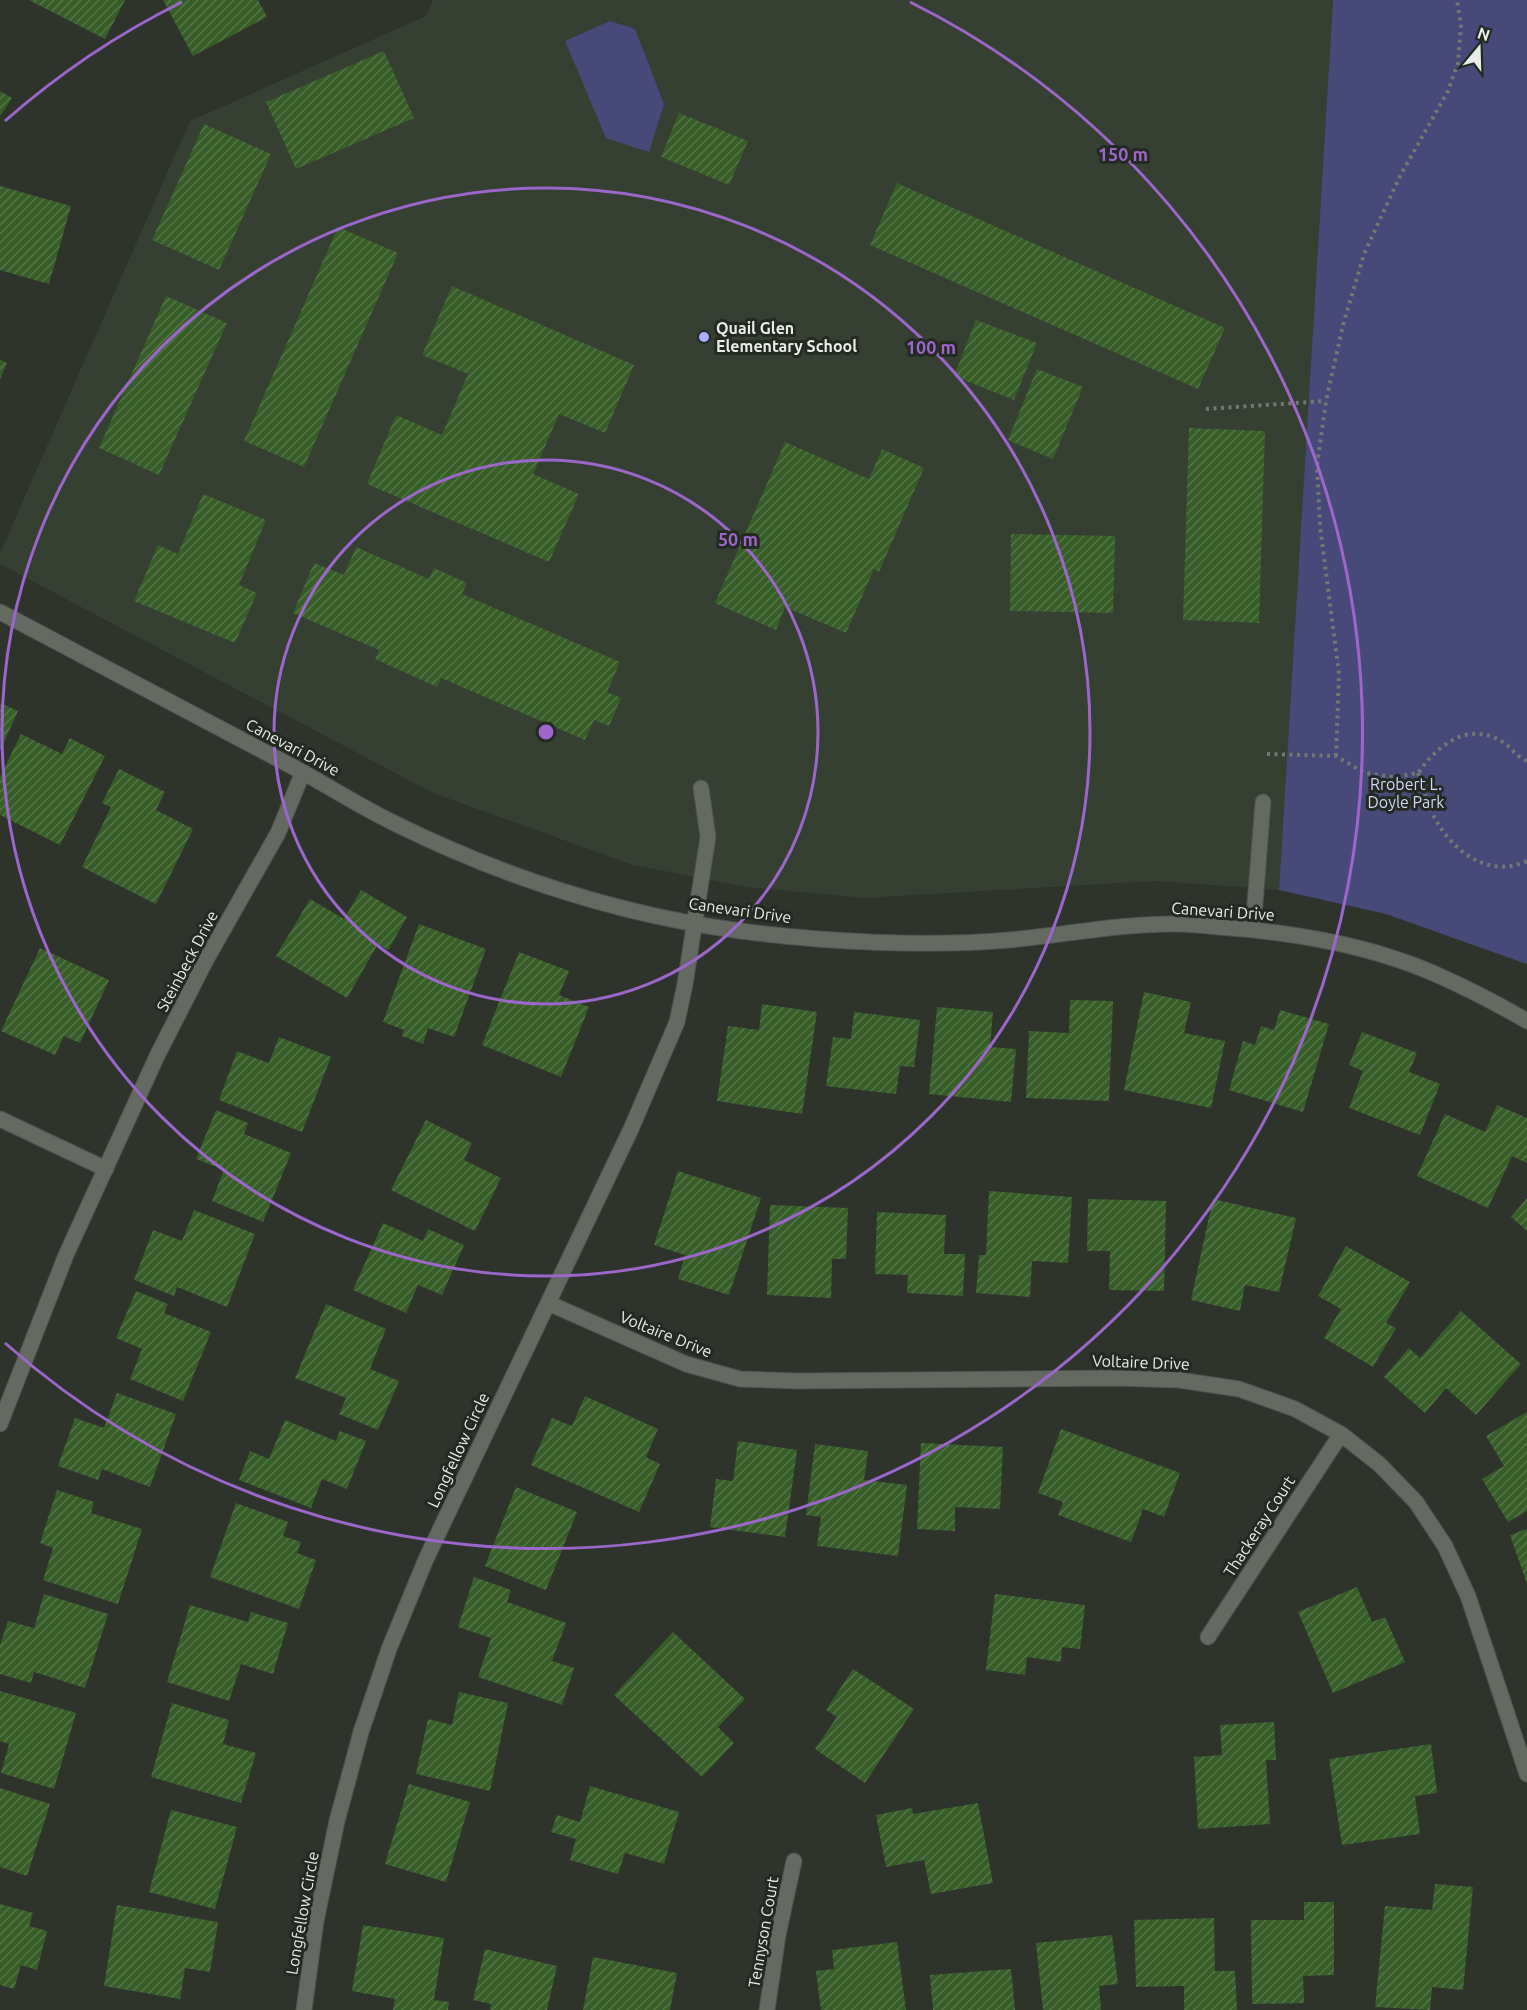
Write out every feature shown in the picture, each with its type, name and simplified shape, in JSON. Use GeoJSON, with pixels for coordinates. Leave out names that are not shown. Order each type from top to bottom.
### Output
{"type":"FeatureCollection","features":[{"type":"Feature","properties":{"kind":"street","name":"Canevari Drive"},"geometry":{"type":"LineString","coordinates":[[0,612],[303,772],[390,822],[504,871],[628,910],[742,931],[833,940],[926,942],[1006,940],[1109,928],[1179,924],[1253,929],[1366,950],[1430,972],[1492,1001],[1527,1021]]}},
{"type":"Feature","properties":{"kind":"street","name":"Steinbeck Drive"},"geometry":{"type":"LineString","coordinates":[[0,1424],[66,1255],[157,1056],[206,960],[278,833],[303,772]]}},
{"type":"Feature","properties":{"kind":"street","name":"Longfellow Circle"},"geometry":{"type":"LineString","coordinates":[[304,2010],[316,1921],[337,1821],[361,1732],[389,1649],[426,1559],[631,1129],[677,1022],[708,837],[701,788]]}},
{"type":"Feature","properties":{"kind":"street"},"geometry":{"type":"LineString","coordinates":[[1253,929],[1263,802]]}},
{"type":"Feature","properties":{"kind":"street"},"geometry":{"type":"LineString","coordinates":[[0,1119],[106,1169]]}},
{"type":"Feature","properties":{"kind":"street","name":"Voltaire Drive"},"geometry":{"type":"LineString","coordinates":[[548,1303],[686,1364],[740,1379],[797,1381],[1117,1378],[1179,1380],[1239,1389],[1295,1409],[1341,1434],[1379,1464],[1416,1502],[1445,1546],[1468,1596],[1527,1774]]}},
{"type":"Feature","properties":{"kind":"street","name":"Thackeray Court"},"geometry":{"type":"LineString","coordinates":[[1208,1637],[1341,1434]]}},
{"type":"Feature","properties":{"kind":"street","name":"Tennyson Court"},"geometry":{"type":"LineString","coordinates":[[767,2010],[778,1935],[794,1861]]}},
{"type":"Feature","properties":{"kind":"path"},"geometry":{"type":"LineString","coordinates":[[1336,756],[1339,674],[1320,526],[1317,466],[1326,401],[1343,325],[1364,254],[1400,176],[1448,91],[1458,63],[1461,25],[1456,0]]}},
{"type":"Feature","properties":{"kind":"path"},"geometry":{"type":"LineString","coordinates":[[1206,409],[1326,401]]}},
{"type":"Feature","properties":{"kind":"path"},"geometry":{"type":"LineString","coordinates":[[1267,754],[1336,756],[1365,773],[1394,777],[1418,773],[1428,759],[1453,738],[1478,734],[1501,741],[1527,761]]}},
{"type":"Feature","properties":{"kind":"path"},"geometry":{"type":"LineString","coordinates":[[1418,773],[1437,821],[1452,842],[1470,857],[1493,868],[1515,867],[1527,861]]}},
{"type":"Feature","properties":{"kind":"shaded area","name":"Quail Glen Elementary School"},"geometry":{"type":"Polygon","coordinates":[[[433,0],[1333,0],[1279,890],[1155,881],[864,898],[747,887],[633,865],[433,793],[0,564],[0,553],[190,121],[426,16],[433,0]]]}},
{"type":"Feature","properties":{"kind":"green space","name":"Rrobert L. Doyle Park"},"geometry":{"type":"Polygon","coordinates":[[[1333,0],[1527,0],[1527,964],[1386,914],[1279,890],[1333,0]]]}},
{"type":"Feature","properties":{"kind":"green space"},"geometry":{"type":"Polygon","coordinates":[[[610,21],[635,29],[664,104],[649,152],[606,138],[565,41],[610,21]]]}},
{"type":"Feature","properties":{"kind":"building"},"geometry":{"type":"Polygon","coordinates":[[[29,0],[125,0],[105,39],[29,0]]]}},
{"type":"Feature","properties":{"kind":"building"},"geometry":{"type":"Polygon","coordinates":[[[163,0],[258,0],[267,17],[193,56],[163,0]]]}},
{"type":"Feature","properties":{"kind":"building"},"geometry":{"type":"Polygon","coordinates":[[[384,51],[414,118],[296,169],[266,102],[384,51]]]}},
{"type":"Feature","properties":{"kind":"building"},"geometry":{"type":"Polygon","coordinates":[[[0,91],[12,98],[0,116],[0,91]]]}},
{"type":"Feature","properties":{"kind":"building"},"geometry":{"type":"Polygon","coordinates":[[[679,113],[748,141],[729,185],[661,157],[679,113]]]}},
{"type":"Feature","properties":{"kind":"building"},"geometry":{"type":"Polygon","coordinates":[[[204,124],[271,154],[219,270],[152,240],[204,124]]]}},
{"type":"Feature","properties":{"kind":"building"},"geometry":{"type":"Polygon","coordinates":[[[897,183],[1225,328],[1198,389],[870,245],[897,183]]]}},
{"type":"Feature","properties":{"kind":"building"},"geometry":{"type":"Polygon","coordinates":[[[0,186],[71,206],[49,284],[0,270],[0,186]]]}},
{"type":"Feature","properties":{"kind":"building"},"geometry":{"type":"Polygon","coordinates":[[[338,227],[398,253],[304,467],[244,441],[338,227]]]}},
{"type":"Feature","properties":{"kind":"building"},"geometry":{"type":"Polygon","coordinates":[[[452,286],[634,365],[605,433],[559,414],[533,474],[579,494],[549,562],[367,484],[396,415],[442,435],[468,374],[422,355],[452,286]]]}},
{"type":"Feature","properties":{"kind":"building"},"geometry":{"type":"Polygon","coordinates":[[[166,296],[227,323],[159,475],[99,448],[166,296]]]}},
{"type":"Feature","properties":{"kind":"building"},"geometry":{"type":"Polygon","coordinates":[[[976,320],[1037,343],[1014,400],[954,376],[976,320]]]}},
{"type":"Feature","properties":{"kind":"building"},"geometry":{"type":"Polygon","coordinates":[[[0,360],[7,363],[0,379],[0,360]]]}},
{"type":"Feature","properties":{"kind":"building"},"geometry":{"type":"Polygon","coordinates":[[[1037,369],[1083,387],[1053,459],[1008,440],[1037,369]]]}},
{"type":"Feature","properties":{"kind":"building"},"geometry":{"type":"Polygon","coordinates":[[[1189,428],[1265,431],[1259,623],[1183,620],[1189,428]]]}},
{"type":"Feature","properties":{"kind":"building"},"geometry":{"type":"Polygon","coordinates":[[[785,442],[869,479],[882,449],[924,468],[879,572],[874,569],[846,633],[785,607],[776,630],[715,603],[785,442]]]}},
{"type":"Feature","properties":{"kind":"building"},"geometry":{"type":"Polygon","coordinates":[[[203,494],[266,520],[239,585],[257,593],[235,643],[134,601],[158,545],[178,554],[203,494]]]}},
{"type":"Feature","properties":{"kind":"building"},"geometry":{"type":"Polygon","coordinates":[[[1011,534],[1115,536],[1113,613],[1010,611],[1011,534]]]}},
{"type":"Feature","properties":{"kind":"building"},"geometry":{"type":"Polygon","coordinates":[[[356,547],[429,579],[434,568],[467,583],[462,594],[620,662],[607,692],[621,698],[609,726],[594,720],[585,740],[441,678],[437,687],[375,659],[379,650],[293,613],[314,563],[344,575],[356,547]]]}},
{"type":"Feature","properties":{"kind":"building"},"geometry":{"type":"Polygon","coordinates":[[[0,703],[18,711],[0,751],[0,703]]]}},
{"type":"Feature","properties":{"kind":"building"},"geometry":{"type":"Polygon","coordinates":[[[21,734],[62,754],[70,738],[105,756],[60,845],[0,815],[0,777],[21,734]]]}},
{"type":"Feature","properties":{"kind":"building"},"geometry":{"type":"Polygon","coordinates":[[[119,769],[165,792],[156,810],[193,829],[156,904],[82,867],[111,807],[102,803],[119,769]]]}},
{"type":"Feature","properties":{"kind":"building"},"geometry":{"type":"Polygon","coordinates":[[[361,890],[407,917],[388,950],[378,944],[347,998],[276,956],[310,899],[344,919],[361,890]]]}},
{"type":"Feature","properties":{"kind":"building"},"geometry":{"type":"Polygon","coordinates":[[[419,924],[486,949],[454,1037],[428,1028],[423,1044],[402,1036],[404,1030],[383,1022],[419,924]]]}},
{"type":"Feature","properties":{"kind":"building"},"geometry":{"type":"Polygon","coordinates":[[[40,948],[109,980],[80,1043],[64,1036],[55,1055],[1,1031],[40,948]]]}},
{"type":"Feature","properties":{"kind":"building"},"geometry":{"type":"Polygon","coordinates":[[[519,952],[569,971],[559,995],[589,1007],[561,1077],[482,1045],[519,952]]]}},
{"type":"Feature","properties":{"kind":"building"},"geometry":{"type":"Polygon","coordinates":[[[1144,992],[1191,1002],[1184,1033],[1225,1041],[1211,1108],[1124,1090],[1144,992]]]}},
{"type":"Feature","properties":{"kind":"building"},"geometry":{"type":"Polygon","coordinates":[[[1070,1000],[1113,1001],[1109,1101],[1026,1098],[1029,1031],[1069,1033],[1070,1000]]]}},
{"type":"Feature","properties":{"kind":"building"},"geometry":{"type":"Polygon","coordinates":[[[762,1004],[817,1012],[802,1114],[717,1101],[728,1026],[759,1030],[762,1004]]]}},
{"type":"Feature","properties":{"kind":"building"},"geometry":{"type":"Polygon","coordinates":[[[937,1007],[993,1012],[990,1047],[1016,1049],[1011,1102],[929,1094],[937,1007]]]}},
{"type":"Feature","properties":{"kind":"building"},"geometry":{"type":"Polygon","coordinates":[[[1280,1010],[1329,1024],[1303,1112],[1229,1090],[1243,1041],[1255,1045],[1261,1026],[1274,1030],[1280,1010]]]}},
{"type":"Feature","properties":{"kind":"building"},"geometry":{"type":"Polygon","coordinates":[[[854,1012],[920,1020],[914,1067],[900,1066],[896,1094],[826,1086],[833,1037],[851,1039],[854,1012]]]}},
{"type":"Feature","properties":{"kind":"building"},"geometry":{"type":"Polygon","coordinates":[[[1362,1032],[1417,1053],[1409,1072],[1440,1084],[1420,1135],[1349,1108],[1363,1071],[1349,1065],[1362,1032]]]}},
{"type":"Feature","properties":{"kind":"building"},"geometry":{"type":"Polygon","coordinates":[[[279,1037],[331,1057],[302,1132],[219,1100],[237,1051],[269,1063],[279,1037]]]}},
{"type":"Feature","properties":{"kind":"building"},"geometry":{"type":"Polygon","coordinates":[[[1497,1105],[1527,1118],[1527,1163],[1512,1156],[1488,1208],[1417,1176],[1445,1114],[1485,1132],[1497,1105]]]}},
{"type":"Feature","properties":{"kind":"building"},"geometry":{"type":"Polygon","coordinates":[[[216,1110],[248,1123],[244,1134],[291,1153],[263,1222],[212,1201],[224,1170],[196,1159],[216,1110]]]}},
{"type":"Feature","properties":{"kind":"building"},"geometry":{"type":"Polygon","coordinates":[[[426,1120],[472,1143],[464,1160],[501,1178],[475,1231],[391,1190],[426,1120]]]}},
{"type":"Feature","properties":{"kind":"building"},"geometry":{"type":"Polygon","coordinates":[[[678,1171],[761,1198],[729,1295],[678,1279],[685,1255],[654,1245],[678,1171]]]}},
{"type":"Feature","properties":{"kind":"building"},"geometry":{"type":"Polygon","coordinates":[[[989,1191],[1072,1197],[1068,1263],[1032,1261],[1030,1297],[976,1293],[979,1255],[986,1255],[989,1191]]]}},
{"type":"Feature","properties":{"kind":"building"},"geometry":{"type":"Polygon","coordinates":[[[1527,1198],[1527,1231],[1511,1217],[1527,1198]]]}},
{"type":"Feature","properties":{"kind":"building"},"geometry":{"type":"Polygon","coordinates":[[[1088,1199],[1166,1201],[1164,1291],[1109,1290],[1110,1251],[1087,1251],[1088,1199]]]}},
{"type":"Feature","properties":{"kind":"building"},"geometry":{"type":"Polygon","coordinates":[[[1213,1199],[1296,1218],[1279,1292],[1245,1285],[1240,1311],[1191,1300],[1213,1199]]]}},
{"type":"Feature","properties":{"kind":"building"},"geometry":{"type":"Polygon","coordinates":[[[770,1205],[848,1208],[846,1259],[832,1259],[831,1298],[767,1295],[770,1205]]]}},
{"type":"Feature","properties":{"kind":"building"},"geometry":{"type":"Polygon","coordinates":[[[194,1210],[255,1234],[227,1307],[177,1287],[174,1296],[134,1280],[153,1230],[182,1241],[194,1210]]]}},
{"type":"Feature","properties":{"kind":"building"},"geometry":{"type":"Polygon","coordinates":[[[877,1212],[946,1215],[944,1254],[965,1254],[963,1296],[907,1293],[908,1275],[875,1274],[877,1212]]]}},
{"type":"Feature","properties":{"kind":"building"},"geometry":{"type":"Polygon","coordinates":[[[383,1223],[423,1241],[428,1229],[464,1245],[442,1295],[418,1285],[406,1313],[353,1290],[383,1223]]]}},
{"type":"Feature","properties":{"kind":"building"},"geometry":{"type":"Polygon","coordinates":[[[1346,1246],[1410,1282],[1386,1323],[1396,1328],[1373,1367],[1324,1338],[1341,1309],[1318,1296],[1346,1246]]]}},
{"type":"Feature","properties":{"kind":"building"},"geometry":{"type":"Polygon","coordinates":[[[136,1291],[168,1304],[164,1313],[211,1332],[183,1401],[130,1379],[142,1349],[116,1338],[136,1291]]]}},
{"type":"Feature","properties":{"kind":"building"},"geometry":{"type":"Polygon","coordinates":[[[326,1304],[386,1329],[370,1369],[399,1381],[378,1430],[339,1414],[346,1398],[295,1378],[326,1304]]]}},
{"type":"Feature","properties":{"kind":"building"},"geometry":{"type":"Polygon","coordinates":[[[1461,1311],[1521,1364],[1476,1415],[1446,1388],[1425,1413],[1384,1377],[1409,1348],[1420,1358],[1461,1311]]]}},
{"type":"Feature","properties":{"kind":"building"},"geometry":{"type":"Polygon","coordinates":[[[117,1393],[176,1414],[150,1487],[102,1469],[98,1480],[58,1466],[75,1418],[104,1428],[117,1393]]]}},
{"type":"Feature","properties":{"kind":"building"},"geometry":{"type":"Polygon","coordinates":[[[585,1396],[658,1429],[646,1457],[660,1464],[639,1512],[531,1465],[552,1418],[572,1426],[585,1396]]]}},
{"type":"Feature","properties":{"kind":"building"},"geometry":{"type":"Polygon","coordinates":[[[1527,1412],[1527,1511],[1508,1522],[1482,1479],[1504,1466],[1486,1436],[1527,1412]]]}},
{"type":"Feature","properties":{"kind":"building"},"geometry":{"type":"Polygon","coordinates":[[[285,1420],[336,1441],[340,1431],[366,1441],[347,1489],[322,1479],[311,1508],[239,1480],[250,1451],[269,1459],[285,1420]]]}},
{"type":"Feature","properties":{"kind":"building"},"geometry":{"type":"Polygon","coordinates":[[[1061,1429],[1180,1473],[1164,1517],[1143,1509],[1131,1542],[1058,1515],[1063,1502],[1038,1493],[1061,1429]]]}},
{"type":"Feature","properties":{"kind":"building"},"geometry":{"type":"Polygon","coordinates":[[[738,1441],[797,1450],[785,1537],[710,1527],[716,1479],[733,1481],[738,1441]]]}},
{"type":"Feature","properties":{"kind":"building"},"geometry":{"type":"Polygon","coordinates":[[[921,1443],[1003,1447],[1000,1509],[955,1507],[955,1531],[917,1529],[921,1443]]]}},
{"type":"Feature","properties":{"kind":"building"},"geometry":{"type":"Polygon","coordinates":[[[815,1444],[868,1451],[864,1480],[907,1485],[898,1556],[817,1546],[821,1517],[806,1515],[815,1444]]]}},
{"type":"Feature","properties":{"kind":"building"},"geometry":{"type":"Polygon","coordinates":[[[516,1487],[577,1512],[546,1590],[485,1566],[516,1487]]]}},
{"type":"Feature","properties":{"kind":"building"},"geometry":{"type":"Polygon","coordinates":[[[57,1490],[94,1502],[91,1513],[142,1529],[118,1604],[43,1580],[53,1548],[40,1543],[57,1490]]]}},
{"type":"Feature","properties":{"kind":"building"},"geometry":{"type":"Polygon","coordinates":[[[236,1503],[288,1522],[283,1536],[301,1542],[297,1553],[316,1560],[299,1609],[210,1577],[236,1503]]]}},
{"type":"Feature","properties":{"kind":"building"},"geometry":{"type":"Polygon","coordinates":[[[1527,1529],[1527,1584],[1510,1535],[1527,1529]]]}},
{"type":"Feature","properties":{"kind":"building"},"geometry":{"type":"Polygon","coordinates":[[[474,1577],[511,1590],[507,1602],[566,1623],[552,1661],[574,1668],[562,1705],[478,1677],[491,1638],[458,1627],[474,1577]]]}},
{"type":"Feature","properties":{"kind":"building"},"geometry":{"type":"Polygon","coordinates":[[[1357,1587],[1372,1622],[1385,1617],[1405,1662],[1333,1693],[1298,1612],[1357,1587]]]}},
{"type":"Feature","properties":{"kind":"building"},"geometry":{"type":"Polygon","coordinates":[[[44,1594],[108,1614],[85,1688],[34,1672],[31,1683],[0,1674],[0,1645],[8,1621],[34,1628],[44,1594]]]}},
{"type":"Feature","properties":{"kind":"building"},"geometry":{"type":"Polygon","coordinates":[[[995,1594],[1085,1605],[1080,1649],[1062,1647],[1061,1662],[1027,1657],[1025,1675],[986,1670],[995,1594]]]}},
{"type":"Feature","properties":{"kind":"building"},"geometry":{"type":"Polygon","coordinates":[[[190,1605],[248,1622],[251,1612],[288,1623],[273,1674],[241,1664],[229,1701],[167,1682],[190,1605]]]}},
{"type":"Feature","properties":{"kind":"building"},"geometry":{"type":"Polygon","coordinates":[[[673,1632],[745,1699],[718,1727],[734,1743],[702,1777],[614,1695],[673,1632]]]}},
{"type":"Feature","properties":{"kind":"building"},"geometry":{"type":"Polygon","coordinates":[[[853,1669],[914,1709],[865,1783],[815,1749],[837,1717],[826,1710],[853,1669]]]}},
{"type":"Feature","properties":{"kind":"building"},"geometry":{"type":"Polygon","coordinates":[[[0,1691],[76,1713],[54,1789],[1,1773],[9,1744],[0,1741],[0,1691]]]}},
{"type":"Feature","properties":{"kind":"building"},"geometry":{"type":"Polygon","coordinates":[[[459,1692],[508,1703],[490,1791],[416,1774],[428,1719],[452,1725],[459,1692]]]}},
{"type":"Feature","properties":{"kind":"building"},"geometry":{"type":"Polygon","coordinates":[[[172,1703],[229,1720],[223,1744],[256,1753],[241,1803],[151,1777],[172,1703]]]}},
{"type":"Feature","properties":{"kind":"building"},"geometry":{"type":"Polygon","coordinates":[[[1274,1722],[1276,1760],[1266,1760],[1270,1824],[1198,1829],[1194,1757],[1222,1755],[1220,1725],[1274,1722]]]}},
{"type":"Feature","properties":{"kind":"building"},"geometry":{"type":"Polygon","coordinates":[[[1431,1744],[1437,1793],[1415,1796],[1420,1834],[1342,1845],[1329,1759],[1431,1744]]]}},
{"type":"Feature","properties":{"kind":"building"},"geometry":{"type":"Polygon","coordinates":[[[409,1784],[470,1802],[446,1882],[385,1864],[409,1784]]]}},
{"type":"Feature","properties":{"kind":"building"},"geometry":{"type":"Polygon","coordinates":[[[590,1786],[679,1812],[664,1864],[625,1853],[618,1874],[570,1860],[576,1839],[551,1832],[557,1815],[580,1822],[590,1786]]]}},
{"type":"Feature","properties":{"kind":"building"},"geometry":{"type":"Polygon","coordinates":[[[0,1788],[50,1804],[27,1876],[0,1867],[0,1788]]]}},
{"type":"Feature","properties":{"kind":"building"},"geometry":{"type":"Polygon","coordinates":[[[978,1803],[993,1883],[931,1894],[924,1860],[886,1867],[876,1815],[912,1808],[913,1814],[978,1803]]]}},
{"type":"Feature","properties":{"kind":"building"},"geometry":{"type":"Polygon","coordinates":[[[171,1810],[237,1827],[215,1909],[149,1892],[171,1810]]]}},
{"type":"Feature","properties":{"kind":"building"},"geometry":{"type":"Polygon","coordinates":[[[1435,1884],[1473,1887],[1463,1990],[1432,1987],[1430,2010],[1375,2007],[1385,1906],[1432,1910],[1435,1884]]]}},
{"type":"Feature","properties":{"kind":"building"},"geometry":{"type":"Polygon","coordinates":[[[1304,1902],[1334,1902],[1334,1975],[1303,1976],[1304,2003],[1252,2004],[1251,1920],[1304,1920],[1304,1902]]]}},
{"type":"Feature","properties":{"kind":"building"},"geometry":{"type":"Polygon","coordinates":[[[0,1904],[33,1913],[29,1926],[47,1931],[37,1970],[21,1965],[14,1989],[0,1985],[0,1904]]]}},
{"type":"Feature","properties":{"kind":"building"},"geometry":{"type":"Polygon","coordinates":[[[117,1905],[218,1922],[210,1972],[185,1968],[180,1999],[104,1986],[117,1905]]]}},
{"type":"Feature","properties":{"kind":"building"},"geometry":{"type":"Polygon","coordinates":[[[1214,1918],[1215,1971],[1235,1971],[1237,2010],[1184,2010],[1184,1986],[1136,1987],[1134,1920],[1214,1918]]]}},
{"type":"Feature","properties":{"kind":"building"},"geometry":{"type":"Polygon","coordinates":[[[363,1925],[444,1938],[434,2000],[449,2002],[448,2010],[393,2010],[395,1999],[352,1991],[363,1925]]]}},
{"type":"Feature","properties":{"kind":"building"},"geometry":{"type":"Polygon","coordinates":[[[1112,1935],[1118,1984],[1099,1986],[1101,2010],[1043,2010],[1036,1943],[1112,1935]]]}},
{"type":"Feature","properties":{"kind":"building"},"geometry":{"type":"Polygon","coordinates":[[[897,1942],[906,2010],[821,2010],[816,1971],[834,1969],[832,1950],[897,1942]]]}},
{"type":"Feature","properties":{"kind":"building"},"geometry":{"type":"Polygon","coordinates":[[[485,1949],[557,1966],[547,2010],[490,2010],[491,2004],[473,2000],[485,1949]]]}},
{"type":"Feature","properties":{"kind":"building"},"geometry":{"type":"Polygon","coordinates":[[[593,1957],[677,1973],[670,2010],[583,2010],[593,1957]]]}},
{"type":"Feature","properties":{"kind":"building"},"geometry":{"type":"Polygon","coordinates":[[[1011,1969],[1015,2010],[933,2010],[930,1975],[1011,1969]]]}},
{"type":"Feature","properties":{"kind":"place","name":"Quail Glen Elementary School"},"geometry":{"type":"Point","coordinates":[704,337]}}]}
